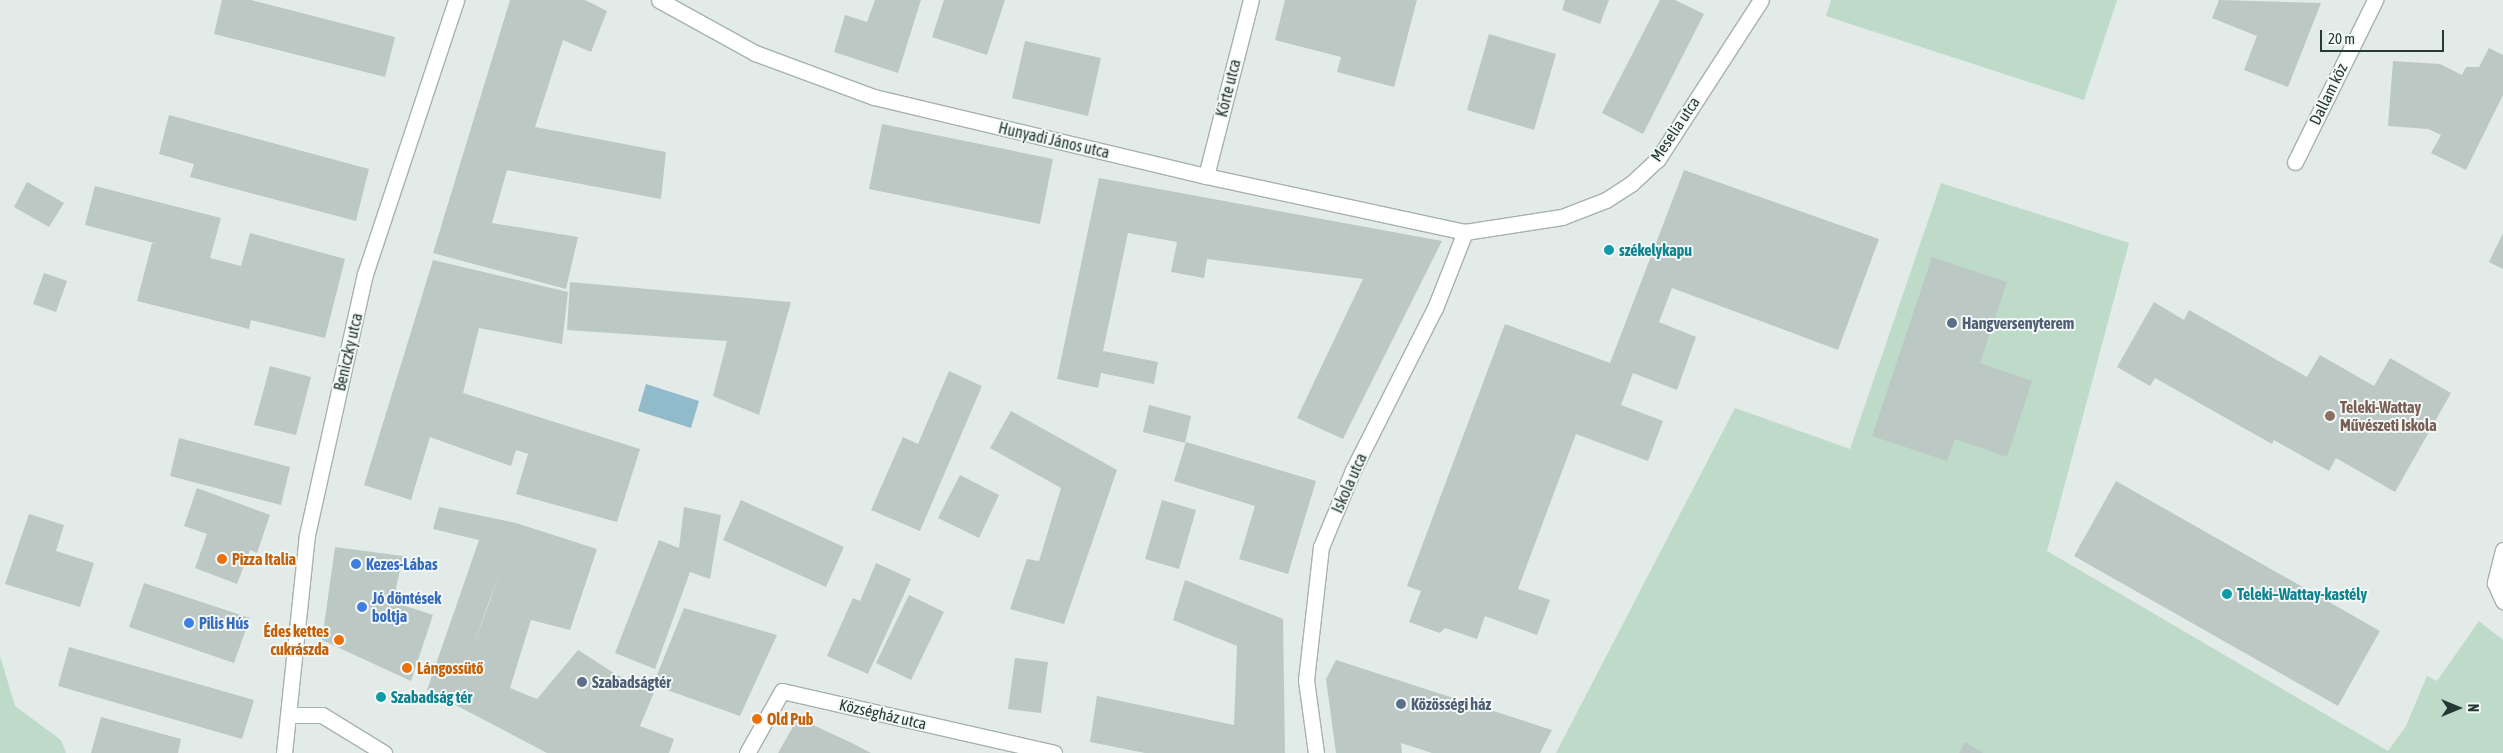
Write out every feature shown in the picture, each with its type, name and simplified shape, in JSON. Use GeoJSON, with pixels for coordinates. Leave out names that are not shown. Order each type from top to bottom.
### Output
{"type":"FeatureCollection","features":[{"type":"Feature","properties":{"kind":"street","name":"Beniczky utca"},"geometry":{"type":"LineString","coordinates":[[290,715],[292,648],[307,535],[365,274],[456,0]]}},
{"type":"Feature","properties":{"kind":"street","name":"Hunyadi János utca"},"geometry":{"type":"LineString","coordinates":[[659,0],[754,53],[821,80],[874,96],[1206,176],[1465,232]]}},
{"type":"Feature","properties":{"kind":"street","name":"Körte utca"},"geometry":{"type":"LineString","coordinates":[[1206,176],[1251,0]]}},
{"type":"Feature","properties":{"kind":"street","name":"Meselia utca"},"geometry":{"type":"LineString","coordinates":[[1465,232],[1562,217],[1606,200],[1632,183],[1658,159],[1761,0]]}},
{"type":"Feature","properties":{"kind":"street","name":"Dallam köz"},"geometry":{"type":"LineString","coordinates":[[2295,162],[2375,0]]}},
{"type":"Feature","properties":{"kind":"street","name":"Iskola utca"},"geometry":{"type":"LineString","coordinates":[[1316,753],[1306,680],[1321,546],[1353,470],[1435,308],[1465,232]]}},
{"type":"Feature","properties":{"kind":"street"},"geometry":{"type":"LineString","coordinates":[[2503,550],[2495,583],[2503,601]]}},
{"type":"Feature","properties":{"kind":"street","name":"Községház utca"},"geometry":{"type":"LineString","coordinates":[[747,753],[782,691],[1054,753]]}},
{"type":"Feature","properties":{"kind":"street"},"geometry":{"type":"LineString","coordinates":[[284,753],[290,715],[322,715],[384,753]]}},
{"type":"Feature","properties":{"kind":"green space"},"geometry":{"type":"Polygon","coordinates":[[[1831,0],[2117,0],[2084,100],[1826,16],[1831,0]]]}},
{"type":"Feature","properties":{"kind":"green space"},"geometry":{"type":"Polygon","coordinates":[[[1941,183],[2129,243],[2047,551],[2388,751],[2406,726],[2427,676],[2437,681],[2479,621],[2503,640],[2503,753],[1556,753],[1735,408],[1850,449],[1941,183]]]}},
{"type":"Feature","properties":{"kind":"green space"},"geometry":{"type":"Polygon","coordinates":[[[0,656],[15,706],[61,740],[66,753],[0,753],[0,656]]]}},
{"type":"Feature","properties":{"kind":"water"},"geometry":{"type":"Polygon","coordinates":[[[646,384],[699,401],[691,428],[638,411],[646,384]]]}},
{"type":"Feature","properties":{"kind":"building"},"geometry":{"type":"Polygon","coordinates":[[[222,0],[251,0],[395,37],[385,77],[214,34],[222,0]]]}},
{"type":"Feature","properties":{"kind":"building"},"geometry":{"type":"Polygon","coordinates":[[[510,0],[585,0],[607,11],[591,52],[563,40],[535,127],[666,152],[661,199],[507,170],[492,223],[578,237],[566,289],[433,253],[510,0]]]}},
{"type":"Feature","properties":{"kind":"building"},"geometry":{"type":"Polygon","coordinates":[[[875,0],[921,0],[898,73],[834,52],[845,15],[867,22],[875,0]]]}},
{"type":"Feature","properties":{"kind":"building"},"geometry":{"type":"Polygon","coordinates":[[[944,0],[1005,0],[987,55],[932,37],[944,0]]]}},
{"type":"Feature","properties":{"kind":"building"},"geometry":{"type":"Polygon","coordinates":[[[1285,0],[1417,0],[1394,87],[1337,72],[1341,57],[1275,40],[1285,0]]]}},
{"type":"Feature","properties":{"kind":"building"},"geometry":{"type":"Polygon","coordinates":[[[1565,0],[1609,0],[1600,24],[1562,10],[1565,0]]]}},
{"type":"Feature","properties":{"kind":"building"},"geometry":{"type":"Polygon","coordinates":[[[1660,0],[1675,0],[1704,14],[1643,134],[1602,113],[1660,0]]]}},
{"type":"Feature","properties":{"kind":"building"},"geometry":{"type":"Polygon","coordinates":[[[2219,0],[2321,3],[2288,87],[2244,70],[2257,36],[2212,18],[2219,0]]]}},
{"type":"Feature","properties":{"kind":"building"},"geometry":{"type":"Polygon","coordinates":[[[1489,34],[1556,54],[1534,130],[1467,110],[1489,34]]]}},
{"type":"Feature","properties":{"kind":"building"},"geometry":{"type":"Polygon","coordinates":[[[1025,41],[1101,58],[1088,116],[1012,98],[1025,41]]]}},
{"type":"Feature","properties":{"kind":"building"},"geometry":{"type":"Polygon","coordinates":[[[2489,48],[2503,55],[2503,95],[2466,170],[2431,153],[2441,135],[2428,129],[2388,126],[2393,61],[2440,64],[2462,75],[2466,67],[2479,67],[2489,48]]]}},
{"type":"Feature","properties":{"kind":"building"},"geometry":{"type":"Polygon","coordinates":[[[169,115],[369,169],[356,221],[190,177],[194,164],[159,154],[169,115]]]}},
{"type":"Feature","properties":{"kind":"building"},"geometry":{"type":"Polygon","coordinates":[[[882,124],[1053,159],[1040,224],[869,189],[882,124]]]}},
{"type":"Feature","properties":{"kind":"building"},"geometry":{"type":"Polygon","coordinates":[[[1684,170],[1879,239],[1838,350],[1672,288],[1659,322],[1696,337],[1677,390],[1633,373],[1621,405],[1663,421],[1648,461],[1576,434],[1518,589],[1550,600],[1537,635],[1485,616],[1477,639],[1445,628],[1440,633],[1409,622],[1421,591],[1407,586],[1505,324],[1610,363],[1684,170]]]}},
{"type":"Feature","properties":{"kind":"building"},"geometry":{"type":"Polygon","coordinates":[[[1099,178],[1442,241],[1343,439],[1297,418],[1363,279],[1207,259],[1204,278],[1171,272],[1177,242],[1128,233],[1103,351],[1158,362],[1154,384],[1101,373],[1098,388],[1057,379],[1099,178]]]}},
{"type":"Feature","properties":{"kind":"building"},"geometry":{"type":"Polygon","coordinates":[[[27,182],[64,203],[49,227],[14,207],[27,182]]]}},
{"type":"Feature","properties":{"kind":"building"},"geometry":{"type":"Polygon","coordinates":[[[95,186],[221,218],[210,258],[241,266],[250,233],[345,259],[325,338],[251,320],[249,329],[137,301],[152,243],[158,244],[85,225],[95,186]]]}},
{"type":"Feature","properties":{"kind":"building"},"geometry":{"type":"Polygon","coordinates":[[[2503,233],[2503,269],[2489,262],[2503,233]]]}},
{"type":"Feature","properties":{"kind":"building","name":"Hangversenyterem"},"geometry":{"type":"Polygon","coordinates":[[[1932,257],[2007,282],[1980,363],[2032,381],[2007,457],[1955,439],[1947,461],[1872,436],[1932,257]]]}},
{"type":"Feature","properties":{"kind":"building"},"geometry":{"type":"Polygon","coordinates":[[[433,260],[568,292],[562,344],[479,328],[463,393],[640,449],[617,522],[516,494],[528,454],[516,450],[511,466],[430,437],[411,500],[364,485],[433,260]]]}},
{"type":"Feature","properties":{"kind":"building"},"geometry":{"type":"Polygon","coordinates":[[[44,273],[67,281],[56,312],[33,304],[44,273]]]}},
{"type":"Feature","properties":{"kind":"building"},"geometry":{"type":"Polygon","coordinates":[[[570,282],[791,302],[759,415],[713,396],[727,341],[567,330],[570,282]]]}},
{"type":"Feature","properties":{"kind":"building","name":"Teleki-Wattay Művészeti Iskola"},"geometry":{"type":"Polygon","coordinates":[[[2154,302],[2184,320],[2189,310],[2307,377],[2320,355],[2374,386],[2390,358],[2451,393],[2395,492],[2336,458],[2329,471],[2274,440],[2272,444],[2155,378],[2150,386],[2117,367],[2154,302]]]}},
{"type":"Feature","properties":{"kind":"building"},"geometry":{"type":"Polygon","coordinates":[[[270,366],[311,377],[296,435],[254,425],[270,366]]]}},
{"type":"Feature","properties":{"kind":"building"},"geometry":{"type":"Polygon","coordinates":[[[949,371],[982,386],[920,531],[871,510],[903,437],[918,444],[949,371]]]}},
{"type":"Feature","properties":{"kind":"building"},"geometry":{"type":"Polygon","coordinates":[[[1149,405],[1191,416],[1185,443],[1143,432],[1149,405]]]}},
{"type":"Feature","properties":{"kind":"building"},"geometry":{"type":"Polygon","coordinates":[[[1011,411],[1117,470],[1064,624],[1010,609],[1027,559],[1039,561],[1061,488],[990,448],[1011,411]]]}},
{"type":"Feature","properties":{"kind":"building"},"geometry":{"type":"Polygon","coordinates":[[[179,438],[290,467],[281,505],[170,476],[179,438]]]}},
{"type":"Feature","properties":{"kind":"building"},"geometry":{"type":"Polygon","coordinates":[[[1186,442],[1316,481],[1288,574],[1239,559],[1255,506],[1174,481],[1186,442]]]}},
{"type":"Feature","properties":{"kind":"building"},"geometry":{"type":"Polygon","coordinates":[[[960,475],[999,495],[979,538],[938,518],[960,475]]]}},
{"type":"Feature","properties":{"kind":"building","name":"Teleki–Wattay-kastély"},"geometry":{"type":"Polygon","coordinates":[[[2116,481],[2380,631],[2338,706],[2074,556],[2116,481]]]}},
{"type":"Feature","properties":{"kind":"building"},"geometry":{"type":"Polygon","coordinates":[[[197,488],[270,515],[257,553],[250,550],[237,584],[195,568],[207,534],[184,526],[197,488]]]}},
{"type":"Feature","properties":{"kind":"building"},"geometry":{"type":"Polygon","coordinates":[[[741,500],[844,547],[826,587],[723,540],[741,500]]]}},
{"type":"Feature","properties":{"kind":"building"},"geometry":{"type":"Polygon","coordinates":[[[1162,500],[1196,510],[1179,569],[1145,559],[1162,500]]]}},
{"type":"Feature","properties":{"kind":"building"},"geometry":{"type":"Polygon","coordinates":[[[439,507],[516,523],[597,549],[570,630],[531,620],[510,688],[537,699],[578,650],[617,675],[655,690],[640,726],[674,739],[669,753],[547,753],[427,690],[479,540],[433,529],[439,507]],[[501,568],[470,655],[487,609],[501,568]]]}},
{"type":"Feature","properties":{"kind":"building"},"geometry":{"type":"Polygon","coordinates":[[[684,507],[721,515],[710,579],[690,572],[655,669],[615,653],[659,540],[679,548],[684,507]]]}},
{"type":"Feature","properties":{"kind":"building"},"geometry":{"type":"Polygon","coordinates":[[[29,514],[64,525],[56,551],[94,563],[80,607],[5,584],[29,514]]]}},
{"type":"Feature","properties":{"kind":"building"},"geometry":{"type":"Polygon","coordinates":[[[335,547],[403,556],[393,602],[433,615],[411,681],[322,640],[335,547]]]}},
{"type":"Feature","properties":{"kind":"building"},"geometry":{"type":"Polygon","coordinates":[[[876,563],[911,579],[868,674],[827,656],[853,598],[860,601],[876,563]]]}},
{"type":"Feature","properties":{"kind":"building"},"geometry":{"type":"Polygon","coordinates":[[[1185,580],[1283,619],[1285,753],[1145,753],[1090,742],[1097,696],[1234,725],[1237,646],[1173,620],[1185,580]]]}},
{"type":"Feature","properties":{"kind":"building","name":"Pilis Hús"},"geometry":{"type":"Polygon","coordinates":[[[144,583],[250,618],[234,663],[129,627],[144,583]]]}},
{"type":"Feature","properties":{"kind":"building"},"geometry":{"type":"Polygon","coordinates":[[[909,595],[944,612],[911,680],[876,663],[909,595]]]}},
{"type":"Feature","properties":{"kind":"building"},"geometry":{"type":"Polygon","coordinates":[[[684,608],[777,635],[740,716],[653,685],[684,608]]]}},
{"type":"Feature","properties":{"kind":"building"},"geometry":{"type":"Polygon","coordinates":[[[69,647],[254,700],[242,739],[58,686],[69,647]]]}},
{"type":"Feature","properties":{"kind":"building"},"geometry":{"type":"Polygon","coordinates":[[[1015,658],[1048,662],[1041,713],[1008,709],[1015,658]]]}},
{"type":"Feature","properties":{"kind":"building","name":"Közösségi ház"},"geometry":{"type":"Polygon","coordinates":[[[1336,660],[1552,730],[1540,753],[1432,753],[1401,743],[1402,753],[1336,753],[1326,679],[1336,660]]]}},
{"type":"Feature","properties":{"kind":"building"},"geometry":{"type":"Polygon","coordinates":[[[101,717],[181,739],[178,753],[91,753],[101,717]]]}},
{"type":"Feature","properties":{"kind":"building"},"geometry":{"type":"Polygon","coordinates":[[[798,718],[854,744],[871,753],[778,753],[798,718]]]}},
{"type":"Feature","properties":{"kind":"building"},"geometry":{"type":"Polygon","coordinates":[[[1965,742],[1983,753],[1959,753],[1965,742]]]}},
{"type":"Feature","properties":{"kind":"place","name":"székelykapu"},"geometry":{"type":"Point","coordinates":[1609,250]}},
{"type":"Feature","properties":{"kind":"place","name":"Hangversenyterem"},"geometry":{"type":"Point","coordinates":[1952,323]}},
{"type":"Feature","properties":{"kind":"place","name":"Teleki-Wattay Művészeti Iskola"},"geometry":{"type":"Point","coordinates":[2330,416]}},
{"type":"Feature","properties":{"kind":"place","name":"Pizza Italia"},"geometry":{"type":"Point","coordinates":[222,559]}},
{"type":"Feature","properties":{"kind":"place","name":"Kezes-Lábas"},"geometry":{"type":"Point","coordinates":[356,564]}},
{"type":"Feature","properties":{"kind":"place","name":"Teleki–Wattay-kastély"},"geometry":{"type":"Point","coordinates":[2227,594]}},
{"type":"Feature","properties":{"kind":"place","name":"Jó döntések boltja"},"geometry":{"type":"Point","coordinates":[362,607]}},
{"type":"Feature","properties":{"kind":"place","name":"Pilis Hús"},"geometry":{"type":"Point","coordinates":[189,623]}},
{"type":"Feature","properties":{"kind":"place","name":"Édes kettes cukrászda"},"geometry":{"type":"Point","coordinates":[339,640]}},
{"type":"Feature","properties":{"kind":"place","name":"Lángossütő"},"geometry":{"type":"Point","coordinates":[407,668]}},
{"type":"Feature","properties":{"kind":"place","name":"Szabadságtér"},"geometry":{"type":"Point","coordinates":[582,682]}},
{"type":"Feature","properties":{"kind":"place","name":"Szabadság tér"},"geometry":{"type":"Point","coordinates":[381,697]}},
{"type":"Feature","properties":{"kind":"place","name":"Közösségi ház"},"geometry":{"type":"Point","coordinates":[1401,704]}},
{"type":"Feature","properties":{"kind":"place","name":"Old Pub"},"geometry":{"type":"Point","coordinates":[757,719]}}]}
